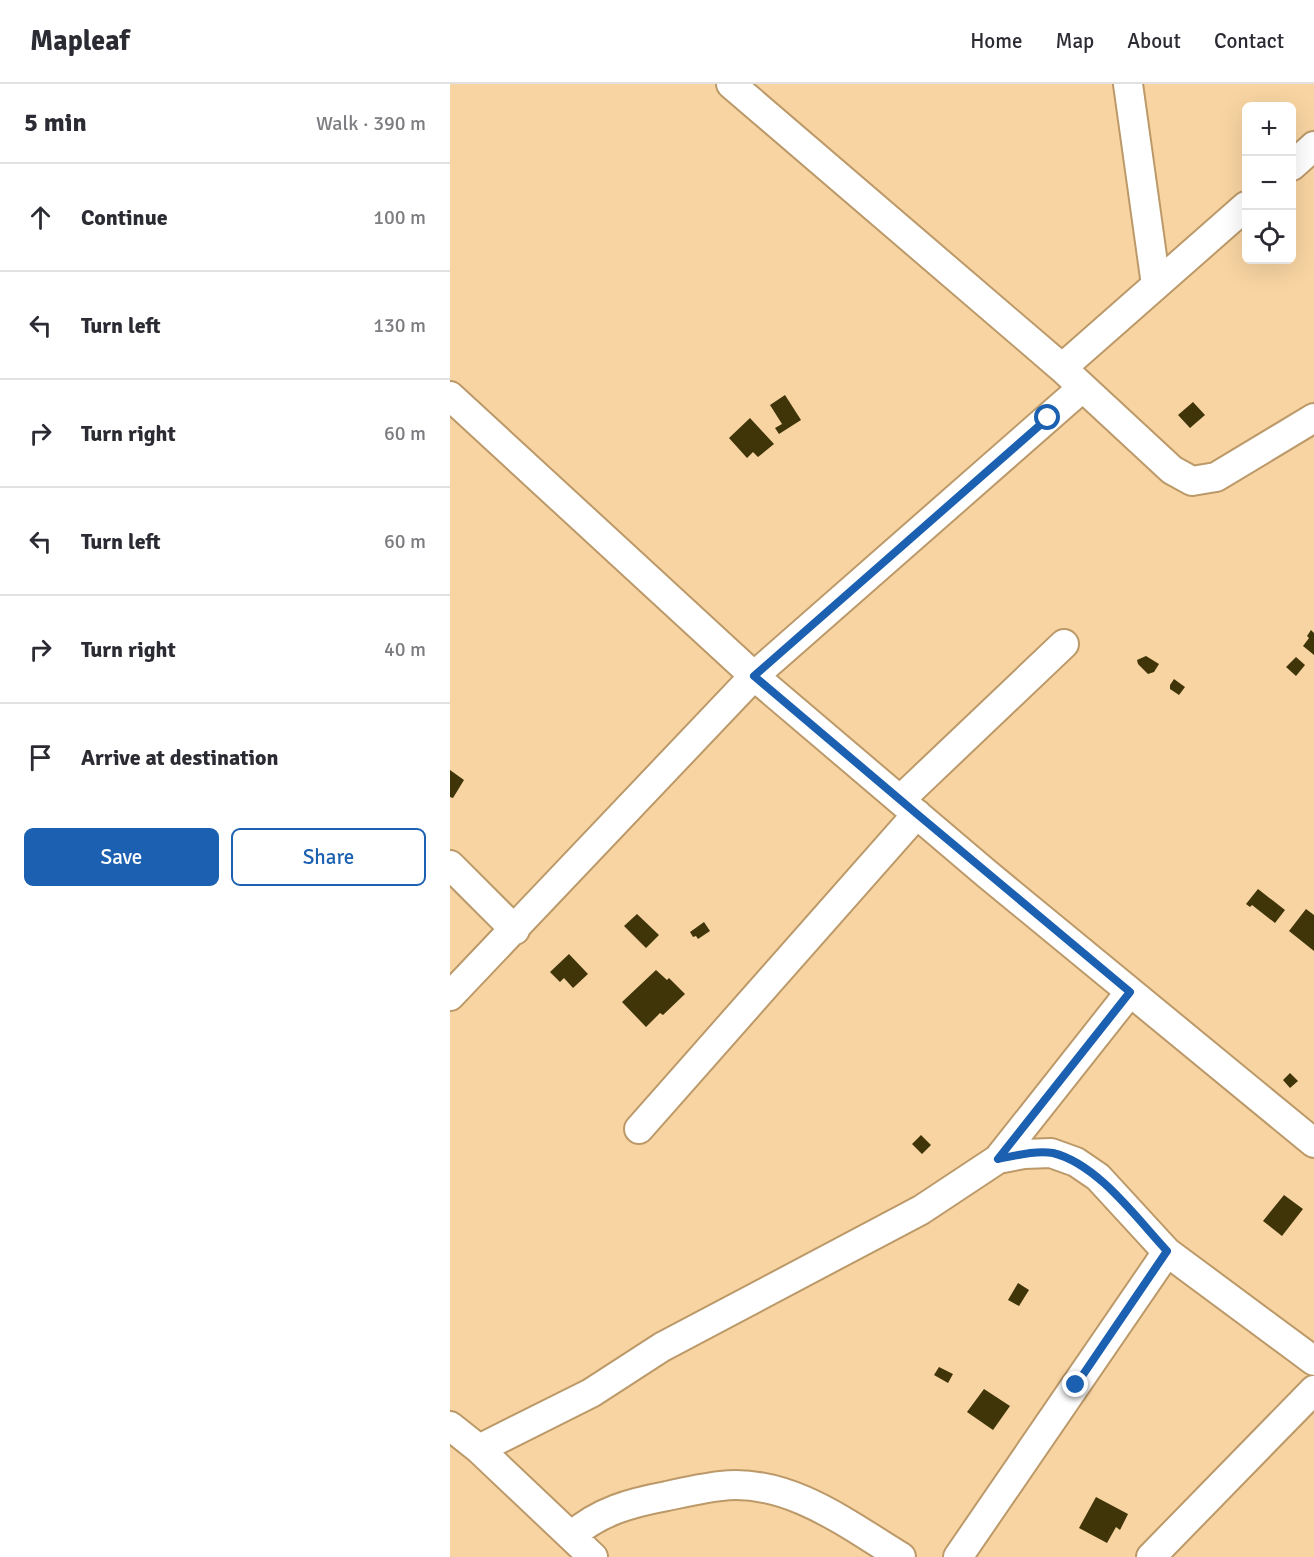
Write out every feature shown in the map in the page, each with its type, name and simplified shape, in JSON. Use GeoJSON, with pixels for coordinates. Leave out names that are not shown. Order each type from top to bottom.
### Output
{"type":"FeatureCollection","features":[{"type":"Feature","properties":{"kind":"street"},"geometry":{"type":"LineString","coordinates":[[731,84],[1062,368],[1172,470],[1192,481],[1216,477],[1314,418]]}},
{"type":"Feature","properties":{"kind":"street"},"geometry":{"type":"LineString","coordinates":[[1128,84],[1156,285]]}},
{"type":"Feature","properties":{"kind":"street"},"geometry":{"type":"LineString","coordinates":[[1296,162],[1314,146]]}},
{"type":"Feature","properties":{"kind":"street"},"geometry":{"type":"LineString","coordinates":[[1062,368],[1242,210]]}},
{"type":"Feature","properties":{"kind":"street"},"geometry":{"type":"LineString","coordinates":[[450,996],[754,676],[1082,388]]}},
{"type":"Feature","properties":{"kind":"street"},"geometry":{"type":"LineString","coordinates":[[450,396],[754,676],[908,807],[1314,1143]]}},
{"type":"Feature","properties":{"kind":"street"},"geometry":{"type":"LineString","coordinates":[[639,1129],[908,807],[1064,644]]}},
{"type":"Feature","properties":{"kind":"street"},"geometry":{"type":"LineString","coordinates":[[450,865],[515,930]]}},
{"type":"Feature","properties":{"kind":"street"},"geometry":{"type":"LineString","coordinates":[[479,1449],[591,1393],[662,1347],[921,1210],[998,1159],[1130,992]]}},
{"type":"Feature","properties":{"kind":"street"},"geometry":{"type":"LineString","coordinates":[[998,1159],[1024,1154],[1052,1153],[1076,1162],[1098,1176],[1167,1251],[1314,1361]]}},
{"type":"Feature","properties":{"kind":"street"},"geometry":{"type":"LineString","coordinates":[[958,1557],[1167,1251]]}},
{"type":"Feature","properties":{"kind":"street"},"geometry":{"type":"LineString","coordinates":[[1151,1557],[1314,1390]]}},
{"type":"Feature","properties":{"kind":"street"},"geometry":{"type":"LineString","coordinates":[[450,1426],[479,1449],[593,1557]]}},
{"type":"Feature","properties":{"kind":"street"},"geometry":{"type":"LineString","coordinates":[[571,1536],[597,1516],[624,1506],[722,1485],[752,1486],[779,1492],[813,1504],[901,1557]]}},
{"type":"Feature","properties":{"kind":"building"},"geometry":{"type":"Polygon","coordinates":[[[785,395],[801,420],[779,434],[775,428],[782,424],[770,405],[785,395]]]}},
{"type":"Feature","properties":{"kind":"building"},"geometry":{"type":"Polygon","coordinates":[[[1193,402],[1205,415],[1190,428],[1178,415],[1193,402]]]}},
{"type":"Feature","properties":{"kind":"building"},"geometry":{"type":"Polygon","coordinates":[[[750,418],[774,444],[758,457],[753,452],[747,458],[729,438],[750,418]]]}},
{"type":"Feature","properties":{"kind":"building"},"geometry":{"type":"Polygon","coordinates":[[[1311,630],[1314,633],[1314,655],[1303,646],[1311,630]]]}},
{"type":"Feature","properties":{"kind":"building"},"geometry":{"type":"Polygon","coordinates":[[[1146,656],[1159,664],[1154,672],[1148,674],[1137,660],[1146,656]]]}},
{"type":"Feature","properties":{"kind":"building"},"geometry":{"type":"Polygon","coordinates":[[[1296,657],[1305,665],[1296,676],[1286,667],[1296,657]]]}},
{"type":"Feature","properties":{"kind":"building"},"geometry":{"type":"Polygon","coordinates":[[[1174,679],[1185,687],[1179,695],[1170,689],[1174,679]]]}},
{"type":"Feature","properties":{"kind":"building"},"geometry":{"type":"Polygon","coordinates":[[[450,770],[464,780],[453,798],[450,797],[450,770]]]}},
{"type":"Feature","properties":{"kind":"building"},"geometry":{"type":"Polygon","coordinates":[[[1258,889],[1285,910],[1275,923],[1252,905],[1250,907],[1246,904],[1258,889]]]}},
{"type":"Feature","properties":{"kind":"building"},"geometry":{"type":"Polygon","coordinates":[[[1306,909],[1314,915],[1314,951],[1289,931],[1306,909]]]}},
{"type":"Feature","properties":{"kind":"building"},"geometry":{"type":"Polygon","coordinates":[[[637,914],[659,935],[646,948],[624,926],[637,914]]]}},
{"type":"Feature","properties":{"kind":"building"},"geometry":{"type":"Polygon","coordinates":[[[704,922],[710,931],[698,939],[696,936],[693,937],[690,932],[704,922]]]}},
{"type":"Feature","properties":{"kind":"building"},"geometry":{"type":"Polygon","coordinates":[[[569,954],[588,974],[573,988],[564,978],[560,982],[550,972],[569,954]]]}},
{"type":"Feature","properties":{"kind":"building"},"geometry":{"type":"Polygon","coordinates":[[[656,970],[667,980],[669,978],[685,994],[663,1015],[660,1013],[646,1027],[622,1002],[656,970]]]}},
{"type":"Feature","properties":{"kind":"building"},"geometry":{"type":"Polygon","coordinates":[[[1290,1073],[1298,1081],[1290,1088],[1283,1080],[1290,1073]]]}},
{"type":"Feature","properties":{"kind":"building"},"geometry":{"type":"Polygon","coordinates":[[[921,1135],[931,1145],[922,1154],[912,1144],[921,1135]]]}},
{"type":"Feature","properties":{"kind":"building"},"geometry":{"type":"Polygon","coordinates":[[[1284,1195],[1303,1209],[1282,1236],[1263,1221],[1284,1195]]]}},
{"type":"Feature","properties":{"kind":"building"},"geometry":{"type":"Polygon","coordinates":[[[1018,1283],[1029,1290],[1019,1306],[1008,1300],[1018,1283]]]}},
{"type":"Feature","properties":{"kind":"building"},"geometry":{"type":"Polygon","coordinates":[[[939,1367],[953,1374],[948,1383],[934,1375],[939,1367]]]}},
{"type":"Feature","properties":{"kind":"building"},"geometry":{"type":"Polygon","coordinates":[[[984,1389],[1010,1406],[993,1430],[967,1412],[984,1389]]]}},
{"type":"Feature","properties":{"kind":"building"},"geometry":{"type":"Polygon","coordinates":[[[1096,1497],[1128,1514],[1120,1530],[1116,1527],[1107,1543],[1079,1528],[1096,1497]]]}},
{"type":"Feature","properties":{"kind":"route"},"geometry":{"type":"LineString","coordinates":[[1048,418],[754,676],[1130,992],[998,1159],[1024,1154],[1052,1153],[1076,1162],[1098,1176],[1167,1251],[1076,1385]]}}]}
